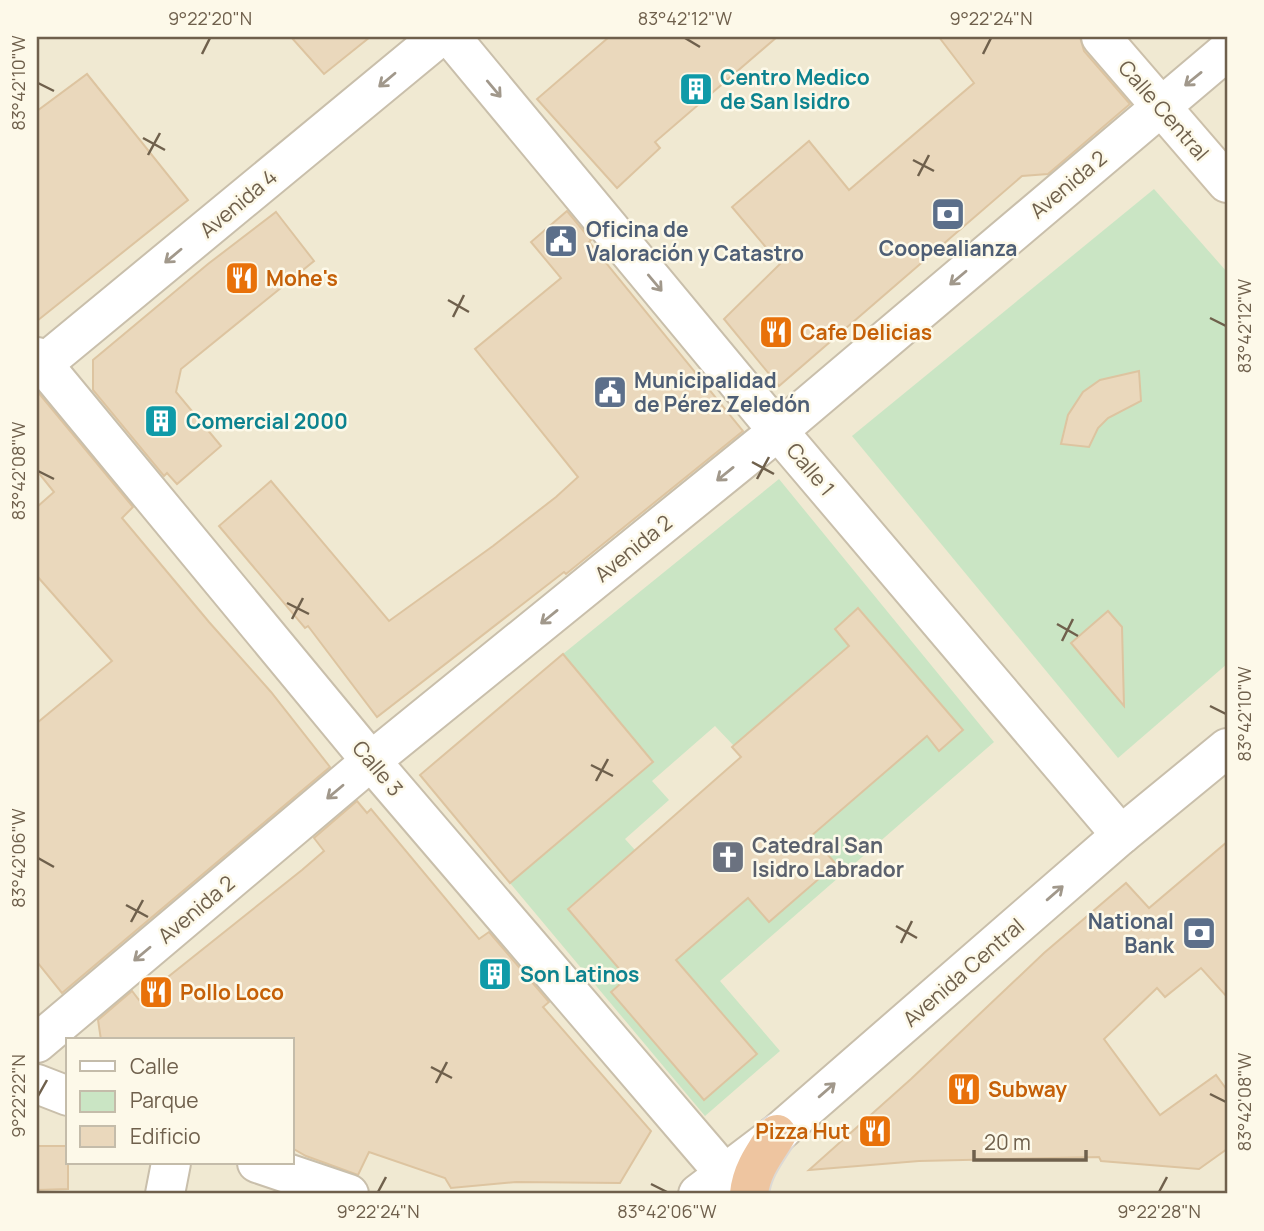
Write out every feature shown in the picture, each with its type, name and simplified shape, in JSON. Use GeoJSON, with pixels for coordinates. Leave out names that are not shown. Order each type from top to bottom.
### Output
{"type":"FeatureCollection","features":[{"type":"Feature","properties":{"kind":"highway"},"geometry":{"type":"LineString","coordinates":[[724,1187],[751,1181],[758,1164],[777,1134]]}},
{"type":"Feature","properties":{"kind":"street","name":"Avenida 4"},"geometry":{"type":"LineString","coordinates":[[39,363],[439,37]]}},
{"type":"Feature","properties":{"kind":"street","name":"Calle 1"},"geometry":{"type":"LineString","coordinates":[[451,37],[778,431],[1121,835]]}},
{"type":"Feature","properties":{"kind":"street","name":"Calle Central"},"geometry":{"type":"LineString","coordinates":[[1101,37],[1227,183]]}},
{"type":"Feature","properties":{"kind":"street","name":"Avenida 2"},"geometry":{"type":"LineString","coordinates":[[37,1043],[372,761],[778,431],[1227,51]]}},
{"type":"Feature","properties":{"kind":"street","name":"Calle 3"},"geometry":{"type":"LineString","coordinates":[[39,363],[724,1187]]}},
{"type":"Feature","properties":{"kind":"street","name":"Avenida Central"},"geometry":{"type":"LineString","coordinates":[[777,1134],[1121,835],[1227,748]]}},
{"type":"Feature","properties":{"kind":"street"},"geometry":{"type":"LineString","coordinates":[[37,1084],[66,1095]]}},
{"type":"Feature","properties":{"kind":"street"},"geometry":{"type":"LineString","coordinates":[[165,1194],[171,1164]]}},
{"type":"Feature","properties":{"kind":"street"},"geometry":{"type":"LineString","coordinates":[[260,1164],[349,1194]]}},
{"type":"Feature","properties":{"kind":"shaded area"},"geometry":{"type":"Polygon","coordinates":[[[37,37],[1227,37],[1227,1194],[37,1194],[37,37]]]}},
{"type":"Feature","properties":{"kind":"green space"},"geometry":{"type":"Polygon","coordinates":[[[1154,189],[1227,272],[1227,664],[1118,758],[852,436],[1154,189]]]}},
{"type":"Feature","properties":{"kind":"green space"},"geometry":{"type":"Polygon","coordinates":[[[779,479],[994,742],[720,981],[780,1051],[705,1116],[510,883],[653,762],[563,654],[779,479]],[[859,608],[835,629],[849,646],[734,746],[715,726],[652,781],[669,800],[625,839],[635,850],[568,908],[627,978],[704,1099],[756,1054],[649,959],[748,898],[769,922],[836,864],[811,835],[927,736],[963,730],[859,608]]]}},
{"type":"Feature","properties":{"kind":"building"},"geometry":{"type":"Polygon","coordinates":[[[291,37],[370,37],[324,74],[291,37]]]}},
{"type":"Feature","properties":{"kind":"building"},"geometry":{"type":"Polygon","coordinates":[[[609,37],[777,37],[655,142],[660,148],[617,188],[537,99],[609,37]]]}},
{"type":"Feature","properties":{"kind":"building"},"geometry":{"type":"Polygon","coordinates":[[[939,37],[1080,37],[1084,51],[1130,104],[1048,174],[1022,176],[779,386],[724,319],[780,264],[732,207],[809,141],[849,190],[974,83],[939,37]]]}},
{"type":"Feature","properties":{"kind":"building"},"geometry":{"type":"Polygon","coordinates":[[[87,74],[188,200],[37,321],[37,111],[87,74]]]}},
{"type":"Feature","properties":{"kind":"building"},"geometry":{"type":"Polygon","coordinates":[[[567,211],[591,240],[589,242],[743,431],[566,574],[564,572],[377,717],[308,626],[305,628],[219,526],[271,481],[389,621],[556,497],[578,477],[475,349],[561,278],[531,242],[567,211]]]}},
{"type":"Feature","properties":{"kind":"building"},"geometry":{"type":"Polygon","coordinates":[[[276,212],[314,261],[181,369],[176,392],[221,446],[177,484],[167,473],[164,476],[93,390],[93,360],[208,264],[276,212]]]}},
{"type":"Feature","properties":{"kind":"building"},"geometry":{"type":"Polygon","coordinates":[[[1139,371],[1141,401],[1108,418],[1098,428],[1089,447],[1061,444],[1068,415],[1083,392],[1100,380],[1139,371]]]}},
{"type":"Feature","properties":{"kind":"building"},"geometry":{"type":"Polygon","coordinates":[[[37,391],[133,507],[122,518],[271,692],[330,767],[62,993],[37,962],[37,723],[112,661],[37,576],[37,507],[54,492],[37,471],[37,391]]]}},
{"type":"Feature","properties":{"kind":"building","name":"Catedral San Isidro Labrador"},"geometry":{"type":"Polygon","coordinates":[[[858,608],[963,730],[939,751],[927,736],[811,836],[836,864],[769,922],[748,898],[676,960],[757,1054],[704,1100],[611,992],[627,978],[568,909],[741,757],[732,747],[849,646],[835,629],[858,608]]]}},
{"type":"Feature","properties":{"kind":"building"},"geometry":{"type":"Polygon","coordinates":[[[1108,611],[1122,627],[1124,706],[1071,643],[1108,611]]]}},
{"type":"Feature","properties":{"kind":"building"},"geometry":{"type":"Polygon","coordinates":[[[563,654],[653,762],[510,883],[420,775],[563,654]]]}},
{"type":"Feature","properties":{"kind":"building"},"geometry":{"type":"Polygon","coordinates":[[[357,801],[367,813],[371,809],[479,939],[489,932],[549,1002],[543,1007],[651,1131],[620,1183],[516,1182],[451,1188],[445,1178],[369,1152],[358,1175],[294,1149],[294,1038],[101,1038],[98,1020],[132,991],[139,1000],[324,851],[314,838],[357,801]]]}},
{"type":"Feature","properties":{"kind":"building"},"geometry":{"type":"Polygon","coordinates":[[[1227,842],[1227,997],[1201,968],[1165,997],[1157,988],[1104,1039],[1160,1115],[1216,1075],[1227,1090],[1227,1149],[1199,1169],[1101,1161],[1099,1157],[919,1161],[809,1170],[911,1079],[1044,953],[1126,883],[1149,908],[1227,842]]]}},
{"type":"Feature","properties":{"kind":"building"},"geometry":{"type":"Polygon","coordinates":[[[37,1146],[66,1146],[68,1189],[37,1190],[37,1146]]]}},
{"type":"Feature","properties":{"kind":"place","name":"Centro Medico de San Isidro"},"geometry":{"type":"Point","coordinates":[696,89]}},
{"type":"Feature","properties":{"kind":"place","name":"Coopealianza"},"geometry":{"type":"Point","coordinates":[948,214]}},
{"type":"Feature","properties":{"kind":"place","name":"Oficina de Valoración y Catastro"},"geometry":{"type":"Point","coordinates":[561,241]}},
{"type":"Feature","properties":{"kind":"place","name":"Mohe's"},"geometry":{"type":"Point","coordinates":[242,278]}},
{"type":"Feature","properties":{"kind":"place","name":"Cafe Delicias"},"geometry":{"type":"Point","coordinates":[776,332]}},
{"type":"Feature","properties":{"kind":"place","name":"Municipalidad de Pérez Zeledón"},"geometry":{"type":"Point","coordinates":[610,392]}},
{"type":"Feature","properties":{"kind":"place","name":"Comercial 2000"},"geometry":{"type":"Point","coordinates":[161,421]}},
{"type":"Feature","properties":{"kind":"place","name":"Catedral San Isidro Labrador"},"geometry":{"type":"Point","coordinates":[728,857]}},
{"type":"Feature","properties":{"kind":"place","name":"National Bank"},"geometry":{"type":"Point","coordinates":[1199,933]}},
{"type":"Feature","properties":{"kind":"place","name":"Son Latinos"},"geometry":{"type":"Point","coordinates":[495,974]}},
{"type":"Feature","properties":{"kind":"place","name":"Pollo Loco"},"geometry":{"type":"Point","coordinates":[156,992]}},
{"type":"Feature","properties":{"kind":"place","name":"Subway"},"geometry":{"type":"Point","coordinates":[964,1089]}},
{"type":"Feature","properties":{"kind":"place","name":"Pizza Hut"},"geometry":{"type":"Point","coordinates":[875,1131]}}]}
